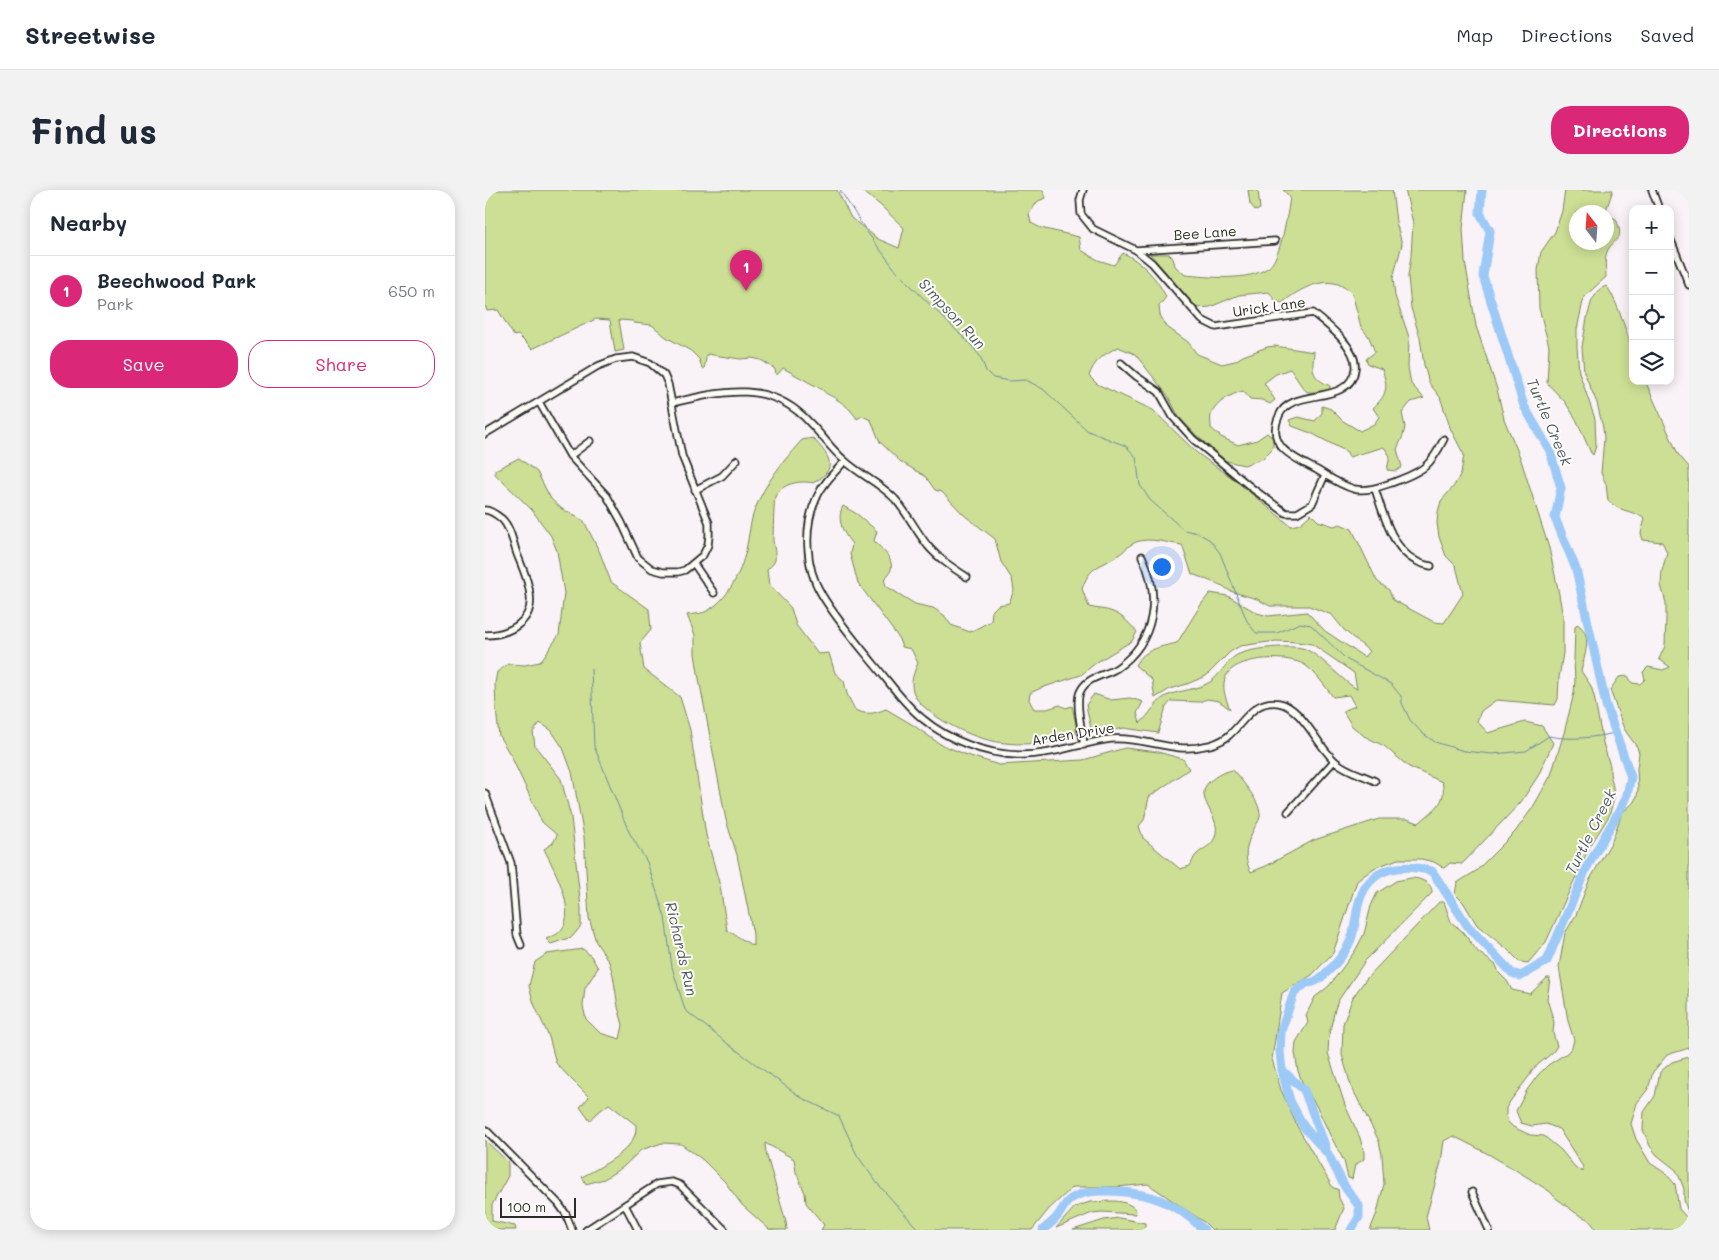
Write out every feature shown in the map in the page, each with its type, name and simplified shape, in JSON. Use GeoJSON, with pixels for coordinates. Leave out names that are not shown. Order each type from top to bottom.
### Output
{"type":"FeatureCollection","features":[{"type":"Feature","properties":{"kind":"street","name":"Urick Lane"},"geometry":{"type":"LineString","coordinates":[[1083,190],[1080,200],[1081,214],[1093,228],[1136,250],[1152,263],[1202,320],[1216,327],[1313,313],[1343,340],[1353,357],[1355,369],[1350,382],[1335,393],[1293,402],[1284,408],[1279,415],[1275,431],[1280,446],[1292,457],[1338,483],[1355,490],[1375,489],[1419,473],[1436,456],[1444,439]]}},
{"type":"Feature","properties":{"kind":"street"},"geometry":{"type":"LineString","coordinates":[[1652,190],[1658,205]]}},
{"type":"Feature","properties":{"kind":"street","name":"Bee Lane"},"geometry":{"type":"LineString","coordinates":[[1136,250],[1275,241]]}},
{"type":"Feature","properties":{"kind":"street"},"geometry":{"type":"LineString","coordinates":[[1674,248],[1689,285]]}},
{"type":"Feature","properties":{"kind":"street"},"geometry":{"type":"LineString","coordinates":[[485,434],[598,366],[622,358],[633,357],[650,363],[664,375],[672,403],[682,456],[709,524],[708,546],[703,555],[685,570],[667,572],[652,569],[637,558],[621,521],[607,496],[570,456],[539,402]]}},
{"type":"Feature","properties":{"kind":"street"},"geometry":{"type":"LineString","coordinates":[[1121,363],[1159,392],[1173,417],[1193,439],[1253,489],[1286,513],[1297,513],[1312,504],[1325,475]]}},
{"type":"Feature","properties":{"kind":"street"},"geometry":{"type":"LineString","coordinates":[[672,403],[727,391],[764,394],[793,408],[810,422],[823,440],[845,461],[877,483],[895,499],[928,546],[939,558],[967,577]]}},
{"type":"Feature","properties":{"kind":"street"},"geometry":{"type":"LineString","coordinates":[[570,456],[590,441]]}},
{"type":"Feature","properties":{"kind":"street"},"geometry":{"type":"LineString","coordinates":[[695,490],[722,476],[737,460]]}},
{"type":"Feature","properties":{"kind":"street","name":"Arden Drive"},"geometry":{"type":"LineString","coordinates":[[845,461],[817,495],[810,515],[807,538],[809,557],[821,594],[850,636],[888,683],[923,719],[944,734],[971,746],[993,752],[1018,755],[1051,752],[1110,739],[1139,740],[1188,749],[1204,747],[1220,741],[1228,736],[1250,711],[1262,704],[1271,702],[1282,703],[1300,718],[1334,761],[1375,782]]}},
{"type":"Feature","properties":{"kind":"street"},"geometry":{"type":"LineString","coordinates":[[1375,489],[1392,534],[1402,551],[1415,561],[1431,566]]}},
{"type":"Feature","properties":{"kind":"street"},"geometry":{"type":"LineString","coordinates":[[485,510],[489,510],[503,520],[510,531],[531,596],[529,610],[523,622],[508,632],[485,635]]}},
{"type":"Feature","properties":{"kind":"street"},"geometry":{"type":"LineString","coordinates":[[1084,745],[1079,702],[1080,693],[1090,680],[1116,668],[1130,657],[1145,636],[1153,613],[1153,588],[1148,569],[1141,556]]}},
{"type":"Feature","properties":{"kind":"street"},"geometry":{"type":"LineString","coordinates":[[694,564],[714,593]]}},
{"type":"Feature","properties":{"kind":"street"},"geometry":{"type":"LineString","coordinates":[[1289,812],[1334,761]]}},
{"type":"Feature","properties":{"kind":"street"},"geometry":{"type":"LineString","coordinates":[[485,793],[511,863],[517,935],[521,945]]}},
{"type":"Feature","properties":{"kind":"street"},"geometry":{"type":"LineString","coordinates":[[485,1129],[558,1203],[566,1214],[572,1230]]}},
{"type":"Feature","properties":{"kind":"street"},"geometry":{"type":"LineString","coordinates":[[586,1230],[657,1184],[665,1182],[680,1185],[725,1230]]}},
{"type":"Feature","properties":{"kind":"street"},"geometry":{"type":"LineString","coordinates":[[1472,1192],[1489,1230]]}},
{"type":"Feature","properties":{"kind":"street"},"geometry":{"type":"LineString","coordinates":[[625,1205],[638,1230]]}},
{"type":"Feature","properties":{"kind":"green space"},"geometry":{"type":"Polygon","coordinates":[[[485,190],[837,190],[851,218],[878,239],[899,248],[904,228],[861,190],[1043,190],[1046,198],[1038,201],[1029,214],[1031,223],[1041,228],[1079,237],[1081,250],[1098,260],[1114,265],[1123,253],[1130,256],[1154,277],[1163,290],[1166,297],[1159,306],[1160,315],[1167,327],[1188,342],[1197,354],[1222,364],[1235,361],[1267,347],[1275,346],[1314,352],[1314,373],[1319,380],[1330,386],[1330,389],[1313,392],[1306,391],[1290,369],[1276,374],[1264,383],[1275,400],[1270,404],[1262,400],[1250,399],[1243,391],[1229,396],[1220,402],[1211,415],[1211,428],[1221,437],[1238,445],[1257,440],[1267,433],[1273,438],[1273,448],[1262,459],[1244,465],[1226,461],[1196,435],[1179,417],[1168,396],[1135,354],[1118,347],[1100,358],[1089,376],[1097,384],[1153,410],[1197,453],[1231,477],[1291,526],[1300,524],[1311,514],[1318,521],[1334,526],[1340,524],[1352,529],[1377,581],[1389,590],[1393,600],[1434,622],[1444,623],[1463,594],[1456,566],[1446,556],[1439,537],[1438,512],[1441,501],[1454,486],[1461,473],[1464,455],[1451,430],[1440,397],[1429,383],[1420,338],[1411,308],[1408,276],[1413,223],[1405,190],[1467,190],[1463,229],[1465,261],[1476,326],[1497,389],[1504,419],[1520,457],[1549,548],[1563,617],[1563,653],[1558,699],[1555,705],[1496,700],[1481,711],[1477,721],[1488,733],[1525,722],[1542,726],[1553,743],[1538,776],[1521,802],[1462,864],[1450,863],[1444,868],[1434,862],[1421,859],[1398,859],[1374,868],[1357,881],[1333,953],[1312,975],[1282,993],[1272,1059],[1281,1090],[1297,1126],[1333,1188],[1338,1189],[1339,1198],[1344,1208],[1335,1230],[1212,1230],[1204,1222],[1148,1184],[1117,1187],[1073,1187],[1049,1209],[1032,1230],[821,1230],[824,1225],[806,1203],[805,1193],[796,1172],[794,1159],[765,1143],[787,1230],[770,1230],[742,1205],[725,1182],[703,1160],[681,1144],[662,1143],[641,1150],[623,1167],[604,1179],[586,1184],[582,1177],[619,1155],[635,1136],[636,1125],[609,1104],[590,1121],[580,1107],[589,1097],[556,1063],[549,1037],[534,1004],[529,986],[535,962],[547,954],[583,949],[591,956],[598,968],[585,988],[583,1006],[586,1019],[600,1033],[620,1039],[623,1025],[613,975],[609,962],[596,942],[589,918],[584,837],[572,772],[563,748],[551,730],[540,723],[533,732],[535,746],[561,779],[571,817],[581,908],[581,926],[572,937],[551,944],[546,939],[557,934],[564,926],[567,916],[559,880],[544,849],[553,843],[557,835],[542,822],[511,756],[499,736],[495,683],[497,672],[508,664],[525,665],[540,662],[559,635],[564,593],[557,551],[551,536],[532,510],[495,474],[495,470],[519,458],[537,472],[551,499],[562,509],[584,521],[600,553],[611,582],[649,609],[651,630],[640,643],[644,669],[680,697],[690,730],[706,835],[720,886],[727,930],[753,946],[753,934],[737,855],[726,820],[699,679],[695,654],[695,635],[687,615],[705,612],[727,593],[744,559],[752,519],[759,499],[775,472],[802,440],[813,438],[827,456],[829,467],[827,472],[813,483],[803,482],[786,486],[775,497],[773,541],[775,560],[767,570],[769,585],[791,608],[796,625],[818,654],[829,653],[835,673],[844,681],[847,694],[855,710],[870,713],[886,709],[940,744],[999,765],[1083,760],[1125,748],[1158,752],[1183,759],[1189,769],[1149,797],[1144,820],[1139,826],[1143,838],[1180,869],[1190,866],[1196,855],[1211,844],[1215,837],[1216,827],[1205,800],[1205,788],[1209,782],[1226,772],[1233,770],[1251,792],[1260,811],[1260,817],[1246,852],[1251,872],[1314,840],[1379,819],[1407,819],[1419,823],[1438,806],[1443,795],[1443,789],[1442,782],[1409,767],[1384,746],[1364,736],[1352,726],[1343,711],[1355,706],[1349,695],[1333,697],[1309,668],[1298,662],[1288,660],[1254,660],[1234,667],[1228,673],[1224,682],[1225,695],[1230,709],[1219,701],[1207,699],[1199,702],[1171,701],[1166,707],[1158,733],[1124,728],[1101,733],[1091,729],[1086,705],[1094,694],[1111,700],[1130,698],[1143,702],[1137,713],[1140,723],[1166,696],[1205,685],[1234,657],[1257,649],[1277,647],[1302,648],[1315,655],[1357,689],[1354,673],[1312,644],[1276,641],[1240,646],[1230,652],[1206,676],[1170,689],[1155,698],[1152,680],[1135,665],[1148,652],[1177,643],[1210,593],[1228,596],[1257,613],[1268,616],[1307,612],[1325,631],[1364,657],[1369,651],[1345,631],[1332,615],[1309,606],[1270,606],[1257,599],[1230,591],[1223,586],[1192,574],[1182,545],[1159,541],[1147,540],[1133,543],[1092,571],[1088,575],[1082,589],[1089,607],[1113,612],[1129,623],[1137,632],[1132,641],[1097,662],[1081,675],[1030,693],[1029,700],[1034,709],[1047,709],[1060,705],[1066,708],[1072,706],[1076,734],[1059,741],[1032,744],[1003,743],[977,737],[937,717],[919,702],[913,692],[912,679],[918,663],[911,649],[902,647],[898,637],[858,583],[850,554],[852,544],[841,526],[841,511],[843,506],[857,514],[877,531],[874,541],[886,554],[891,564],[889,574],[884,579],[886,586],[915,604],[933,608],[944,615],[951,625],[970,632],[991,621],[992,611],[998,605],[1009,603],[1014,590],[1012,579],[1001,562],[995,539],[964,515],[942,492],[935,490],[925,476],[901,462],[880,442],[871,420],[862,416],[857,419],[842,403],[783,368],[776,375],[775,369],[761,360],[707,354],[704,369],[699,359],[691,351],[666,337],[652,325],[634,323],[633,321],[619,320],[624,350],[615,352],[610,320],[596,319],[532,349],[518,335],[514,336],[498,310],[487,311],[485,305],[485,190]]]}},
{"type":"Feature","properties":{"kind":"green space"},"geometry":{"type":"Polygon","coordinates":[[[1248,190],[1258,190],[1260,209],[1256,211],[1250,204],[1248,190]]]}},
{"type":"Feature","properties":{"kind":"green space"},"geometry":{"type":"Polygon","coordinates":[[[1283,190],[1392,190],[1396,222],[1402,244],[1393,278],[1395,296],[1409,337],[1408,367],[1411,384],[1424,398],[1411,402],[1402,413],[1405,427],[1397,449],[1402,467],[1396,471],[1387,470],[1390,456],[1384,447],[1349,457],[1347,452],[1311,433],[1292,426],[1289,420],[1298,417],[1315,421],[1322,413],[1322,406],[1331,409],[1343,421],[1360,431],[1374,424],[1379,417],[1373,408],[1382,399],[1386,386],[1385,381],[1382,369],[1368,364],[1366,359],[1375,352],[1369,337],[1361,327],[1352,293],[1338,284],[1323,283],[1301,290],[1282,303],[1275,300],[1269,292],[1239,295],[1210,307],[1197,308],[1150,254],[1169,254],[1173,258],[1175,266],[1185,275],[1240,277],[1261,272],[1273,262],[1286,223],[1290,197],[1283,190]]]}},
{"type":"Feature","properties":{"kind":"green space"},"geometry":{"type":"Polygon","coordinates":[[[1565,190],[1613,190],[1608,205],[1569,205],[1569,250],[1608,250],[1605,261],[1606,277],[1584,297],[1577,329],[1579,372],[1595,419],[1596,446],[1593,455],[1576,419],[1565,402],[1547,383],[1549,346],[1539,308],[1538,270],[1541,252],[1555,232],[1562,211],[1565,190]]]}},
{"type":"Feature","properties":{"kind":"green space"},"geometry":{"type":"Polygon","coordinates":[[[1614,218],[1620,232],[1614,242],[1614,218]]]}},
{"type":"Feature","properties":{"kind":"green space"},"geometry":{"type":"Polygon","coordinates":[[[1606,286],[1609,290],[1629,341],[1629,385],[1647,385],[1678,454],[1689,467],[1689,1048],[1667,1055],[1653,1072],[1648,1089],[1637,1103],[1631,1124],[1636,1139],[1650,1163],[1665,1173],[1675,1184],[1679,1209],[1689,1220],[1689,1230],[1596,1230],[1588,1220],[1577,1214],[1549,1191],[1502,1162],[1453,1136],[1444,1141],[1441,1162],[1426,1217],[1429,1230],[1370,1230],[1377,1213],[1384,1184],[1382,1155],[1379,1141],[1351,1086],[1342,1055],[1343,1024],[1353,997],[1366,979],[1439,902],[1444,902],[1451,922],[1462,931],[1478,952],[1496,965],[1499,973],[1512,990],[1530,994],[1547,978],[1550,978],[1547,999],[1554,1022],[1553,1033],[1557,1046],[1553,1052],[1533,1069],[1506,1108],[1506,1115],[1508,1122],[1513,1127],[1530,1135],[1544,1136],[1561,1150],[1575,1167],[1583,1172],[1583,1167],[1559,1129],[1546,1124],[1532,1126],[1521,1123],[1516,1111],[1527,1090],[1538,1075],[1572,1047],[1574,1040],[1568,1021],[1559,967],[1565,933],[1576,915],[1589,881],[1612,841],[1622,813],[1633,803],[1637,796],[1639,753],[1624,729],[1610,690],[1619,677],[1628,676],[1632,683],[1640,684],[1645,679],[1643,672],[1648,667],[1663,670],[1670,667],[1659,659],[1665,646],[1666,603],[1661,585],[1662,571],[1667,552],[1662,542],[1643,540],[1641,533],[1645,519],[1642,516],[1618,508],[1608,501],[1606,484],[1601,473],[1603,428],[1597,403],[1584,372],[1582,347],[1592,300],[1600,289],[1606,286]]]}},
{"type":"Feature","properties":{"kind":"green space"},"geometry":{"type":"Polygon","coordinates":[[[1577,624],[1582,628],[1587,640],[1581,671],[1591,686],[1594,696],[1603,743],[1610,766],[1614,799],[1609,816],[1589,848],[1546,942],[1528,963],[1520,962],[1477,925],[1463,902],[1455,894],[1457,883],[1476,871],[1515,832],[1533,807],[1551,775],[1574,693],[1575,627],[1577,624]]]}},
{"type":"Feature","properties":{"kind":"green space"},"geometry":{"type":"Polygon","coordinates":[[[1411,878],[1428,884],[1432,889],[1432,893],[1365,961],[1338,1001],[1329,1035],[1328,1053],[1345,1105],[1360,1138],[1364,1152],[1364,1159],[1355,1165],[1352,1179],[1348,1178],[1344,1161],[1303,1084],[1298,1071],[1295,1053],[1296,1042],[1308,1022],[1306,1015],[1315,997],[1329,986],[1355,951],[1364,934],[1371,906],[1377,893],[1396,881],[1411,878]]]}},
{"type":"Feature","properties":{"kind":"green space"},"geometry":{"type":"Polygon","coordinates":[[[1689,1057],[1689,1215],[1684,1200],[1684,1189],[1676,1170],[1657,1155],[1650,1146],[1643,1130],[1644,1112],[1655,1096],[1660,1072],[1672,1062],[1689,1057]]]}},
{"type":"Feature","properties":{"kind":"green space"},"geometry":{"type":"Polygon","coordinates":[[[485,1140],[508,1162],[508,1176],[492,1205],[492,1221],[515,1226],[516,1230],[485,1230],[485,1140]]]}},
{"type":"Feature","properties":{"kind":"green space"},"geometry":{"type":"Polygon","coordinates":[[[1112,1201],[1128,1204],[1136,1210],[1135,1214],[1092,1213],[1056,1228],[1075,1207],[1090,1202],[1112,1201]]]}},
{"type":"Feature","properties":{"kind":"green space"},"geometry":{"type":"Polygon","coordinates":[[[1119,1218],[1145,1223],[1145,1227],[1139,1230],[1073,1230],[1104,1220],[1119,1218]]]}},
{"type":"Feature","properties":{"kind":"waterway","name":"Simpson Run"},"geometry":{"type":"LineString","coordinates":[[840,190],[867,232],[897,272],[971,345],[980,356],[986,371],[993,378],[1009,381],[1026,380],[1043,389],[1088,431],[1126,446],[1136,457],[1140,485],[1150,500],[1184,530],[1198,533],[1210,540],[1220,553],[1247,621],[1256,633],[1277,633],[1300,623],[1311,625],[1346,659],[1391,684],[1401,696],[1402,703],[1410,720],[1422,733],[1435,742],[1464,751],[1492,754],[1526,751],[1549,736],[1575,738],[1616,733]]}},
{"type":"Feature","properties":{"kind":"waterway","name":"Turtle Creek"},"geometry":{"type":"LineString","coordinates":[[1351,1230],[1359,1217],[1359,1206],[1345,1187],[1328,1154],[1304,1127],[1290,1101],[1282,1070],[1280,1052],[1281,1031],[1294,993],[1306,983],[1314,982],[1320,978],[1339,960],[1349,944],[1353,933],[1357,910],[1365,888],[1380,874],[1399,868],[1410,867],[1432,871],[1467,925],[1512,973],[1521,976],[1547,961],[1586,869],[1626,799],[1631,777],[1606,705],[1576,569],[1555,518],[1561,488],[1550,451],[1524,406],[1483,276],[1490,231],[1480,213],[1482,190]]}},
{"type":"Feature","properties":{"kind":"waterway","name":"Richards Run"},"geometry":{"type":"LineString","coordinates":[[591,669],[594,746],[629,832],[647,862],[665,917],[672,967],[685,1010],[802,1098],[839,1116],[857,1155],[877,1183],[919,1230]]}},
{"type":"Feature","properties":{"kind":"waterway","name":"Turtle Creek"},"geometry":{"type":"LineString","coordinates":[[1282,1070],[1304,1090],[1326,1148]]}},
{"type":"Feature","properties":{"kind":"waterway","name":"Turtle Creek"},"geometry":{"type":"LineString","coordinates":[[1043,1230],[1055,1219],[1071,1199],[1082,1194],[1104,1191],[1129,1193],[1160,1200],[1183,1213],[1204,1230]]}},
{"type":"Feature","properties":{"kind":"place","name":"Beechwood Park"},"geometry":{"type":"Point","coordinates":[746,291]}}]}
